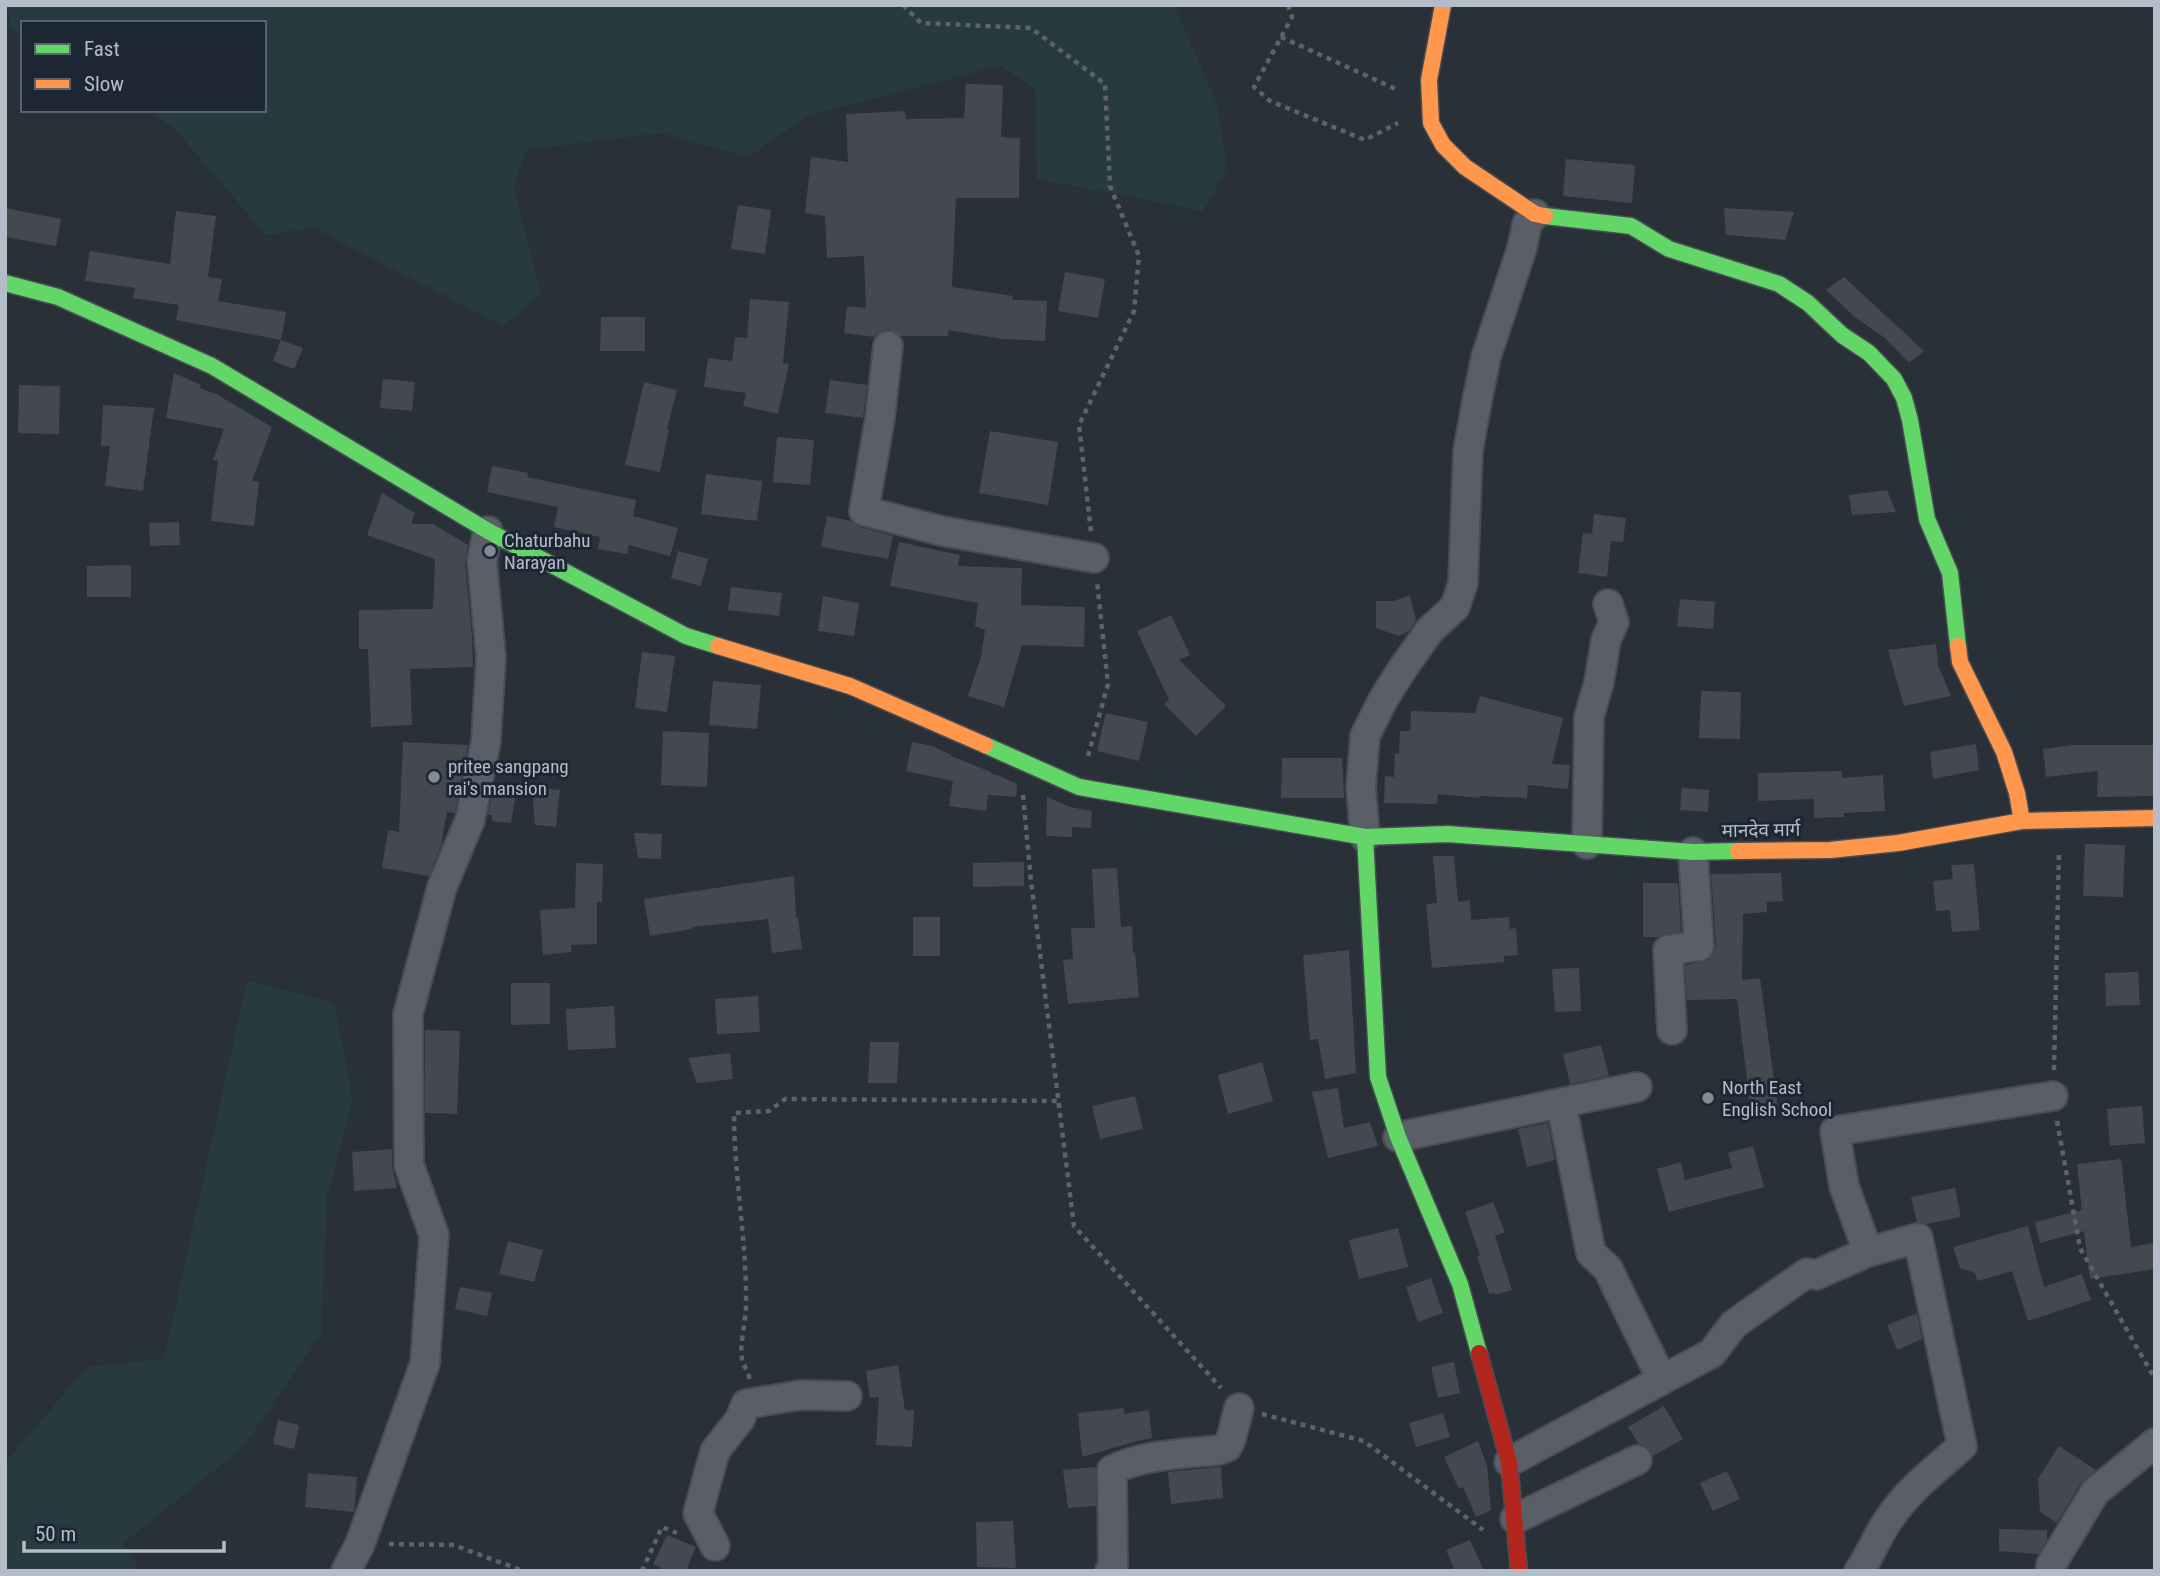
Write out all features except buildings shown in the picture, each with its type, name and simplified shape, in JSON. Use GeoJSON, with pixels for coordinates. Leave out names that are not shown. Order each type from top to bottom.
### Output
{"type":"FeatureCollection","features":[{"type":"Feature","properties":{"kind":"main road"},"geometry":{"type":"LineString","coordinates":[[1443,5],[1429,80],[1431,122],[1443,145],[1465,167],[1535,214],[1631,226],[1669,249],[1779,284],[1808,303],[1842,335],[1869,353],[1894,379],[1904,398],[1910,420],[1927,519],[1950,573],[1960,662],[2004,752],[2017,793],[2022,821]]}},
{"type":"Feature","properties":{"kind":"main road","name":"मानदेव मार्ग"},"geometry":{"type":"LineString","coordinates":[[5,283],[58,298],[212,366],[488,531],[685,636],[850,686],[1079,787],[1365,837],[1447,834],[1693,852],[1830,850],[1898,843],[2022,821],[2155,818]]}},
{"type":"Feature","properties":{"kind":"main road"},"geometry":{"type":"LineString","coordinates":[[1365,837],[1378,1077],[1398,1137],[1460,1284],[1509,1462],[1519,1571]]}},
{"type":"Feature","properties":{"kind":"street"},"geometry":{"type":"LineString","coordinates":[[1365,837],[1361,787],[1365,736],[1403,668],[1430,630],[1455,607],[1463,583],[1468,451],[1477,401],[1486,357],[1522,248],[1527,224],[1535,214]]}},
{"type":"Feature","properties":{"kind":"street"},"geometry":{"type":"LineString","coordinates":[[888,346],[880,418],[864,511],[942,531],[1094,558]]}},
{"type":"Feature","properties":{"kind":"street"},"geometry":{"type":"LineString","coordinates":[[346,1571],[360,1544],[425,1363],[434,1235],[409,1165],[408,1014],[442,887],[470,820],[486,741],[491,657],[482,561],[488,531]]}},
{"type":"Feature","properties":{"kind":"street"},"geometry":{"type":"LineString","coordinates":[[1587,844],[1589,717],[1599,682],[1606,640],[1614,622],[1608,604]]}},
{"type":"Feature","properties":{"kind":"street"},"geometry":{"type":"LineString","coordinates":[[1672,1030],[1668,950],[1699,946],[1693,852]]}},
{"type":"Feature","properties":{"kind":"street"},"geometry":{"type":"LineString","coordinates":[[1398,1137],[1637,1087]]}},
{"type":"Feature","properties":{"kind":"street"},"geometry":{"type":"LineString","coordinates":[[1868,1252],[1844,1186],[1835,1131],[2053,1096]]}},
{"type":"Feature","properties":{"kind":"street"},"geometry":{"type":"LineString","coordinates":[[1561,1103],[1591,1253],[1608,1269],[1662,1380]]}},
{"type":"Feature","properties":{"kind":"street"},"geometry":{"type":"LineString","coordinates":[[1509,1462],[1712,1353],[1734,1324],[1807,1273],[1816,1275],[1868,1252],[1918,1238],[1962,1447],[1916,1486],[1888,1520],[1859,1571]]}},
{"type":"Feature","properties":{"kind":"street"},"geometry":{"type":"LineString","coordinates":[[715,1546],[698,1513],[715,1451],[740,1419],[746,1404],[802,1395],[847,1396]]}},
{"type":"Feature","properties":{"kind":"street"},"geometry":{"type":"LineString","coordinates":[[1110,1571],[1113,1565],[1112,1470],[1160,1456],[1227,1447],[1239,1408]]}},
{"type":"Feature","properties":{"kind":"street"},"geometry":{"type":"LineString","coordinates":[[2050,1571],[2051,1565],[2095,1492],[2155,1443]]}},
{"type":"Feature","properties":{"kind":"street"},"geometry":{"type":"LineString","coordinates":[[1515,1530],[1637,1460]]}},
{"type":"Feature","properties":{"kind":"path"},"geometry":{"type":"LineString","coordinates":[[903,5],[921,23],[1031,28],[1105,84],[1110,186],[1139,256],[1134,311],[1079,425],[1108,684],[1079,787]]}},
{"type":"Feature","properties":{"kind":"path"},"geometry":{"type":"LineString","coordinates":[[1288,5],[1292,16],[1254,87],[1270,101],[1365,140],[1396,123],[1431,122]]}},
{"type":"Feature","properties":{"kind":"path"},"geometry":{"type":"LineString","coordinates":[[1281,37],[1430,104]]}},
{"type":"Feature","properties":{"kind":"path"},"geometry":{"type":"LineString","coordinates":[[1019,760],[1031,881],[1074,1226],[1239,1408],[1364,1441],[1489,1535],[1515,1530]]}},
{"type":"Feature","properties":{"kind":"path"},"geometry":{"type":"LineString","coordinates":[[746,1404],[750,1374],[742,1360],[746,1307],[734,1113],[769,1111],[785,1099],[1058,1101]]}},
{"type":"Feature","properties":{"kind":"path"},"geometry":{"type":"LineString","coordinates":[[360,1544],[454,1545],[523,1571]]}},
{"type":"Feature","properties":{"kind":"green space"},"geometry":{"type":"Polygon","coordinates":[[[7,5],[1174,5],[1217,104],[1227,169],[1203,211],[1037,179],[1035,89],[1000,66],[812,114],[748,157],[661,133],[526,150],[514,189],[541,293],[503,326],[314,228],[266,235],[172,126],[149,112],[266,112],[266,21],[21,21],[21,36],[10,29],[7,5]]]}},
{"type":"Feature","properties":{"kind":"green space"},"geometry":{"type":"Polygon","coordinates":[[[247,980],[334,1003],[353,1101],[327,1196],[321,1335],[242,1448],[122,1544],[141,1571],[5,1571],[5,1463],[87,1367],[164,1359],[247,980]]]}},
{"type":"Feature","properties":{"kind":"traffic: fast"},"geometry":{"type":"LineString","coordinates":[[1545,216],[1631,226],[1669,249],[1779,284],[1808,303],[1842,335],[1869,353],[1894,379],[1904,398],[1910,420],[1927,519],[1950,573],[1958,646]]}},
{"type":"Feature","properties":{"kind":"traffic: fast"},"geometry":{"type":"LineString","coordinates":[[5,283],[58,297],[212,366],[488,531],[686,636],[718,646]]}},
{"type":"Feature","properties":{"kind":"traffic: fast"},"geometry":{"type":"LineString","coordinates":[[985,745],[1079,787],[1365,837],[1447,834],[1693,852],[1738,851]]}},
{"type":"Feature","properties":{"kind":"traffic: fast"},"geometry":{"type":"LineString","coordinates":[[1365,837],[1378,1077],[1398,1137],[1460,1284],[1479,1353]]}},
{"type":"Feature","properties":{"kind":"traffic: slow"},"geometry":{"type":"LineString","coordinates":[[1443,5],[1429,80],[1431,123],[1443,145],[1465,167],[1535,214],[1545,216]]}},
{"type":"Feature","properties":{"kind":"traffic: slow"},"geometry":{"type":"LineString","coordinates":[[718,646],[850,686],[985,745]]}},
{"type":"Feature","properties":{"kind":"traffic: slow"},"geometry":{"type":"LineString","coordinates":[[1958,646],[1960,662],[2004,752],[2017,793],[2022,821]]}},
{"type":"Feature","properties":{"kind":"traffic: slow"},"geometry":{"type":"LineString","coordinates":[[1738,851],[1830,850],[1898,843],[2022,821],[2155,818]]}},
{"type":"Feature","properties":{"kind":"traffic: jam"},"geometry":{"type":"LineString","coordinates":[[1479,1353],[1509,1462],[1519,1571]]}},
{"type":"Feature","properties":{"kind":"place","name":"Chaturbahu Narayan"},"geometry":{"type":"Point","coordinates":[490,551]}},
{"type":"Feature","properties":{"kind":"place","name":"pritee sangpang rai's mansion"},"geometry":{"type":"Point","coordinates":[434,777]}},
{"type":"Feature","properties":{"kind":"place","name":"North East English School"},"geometry":{"type":"Point","coordinates":[1708,1098]}}]}
